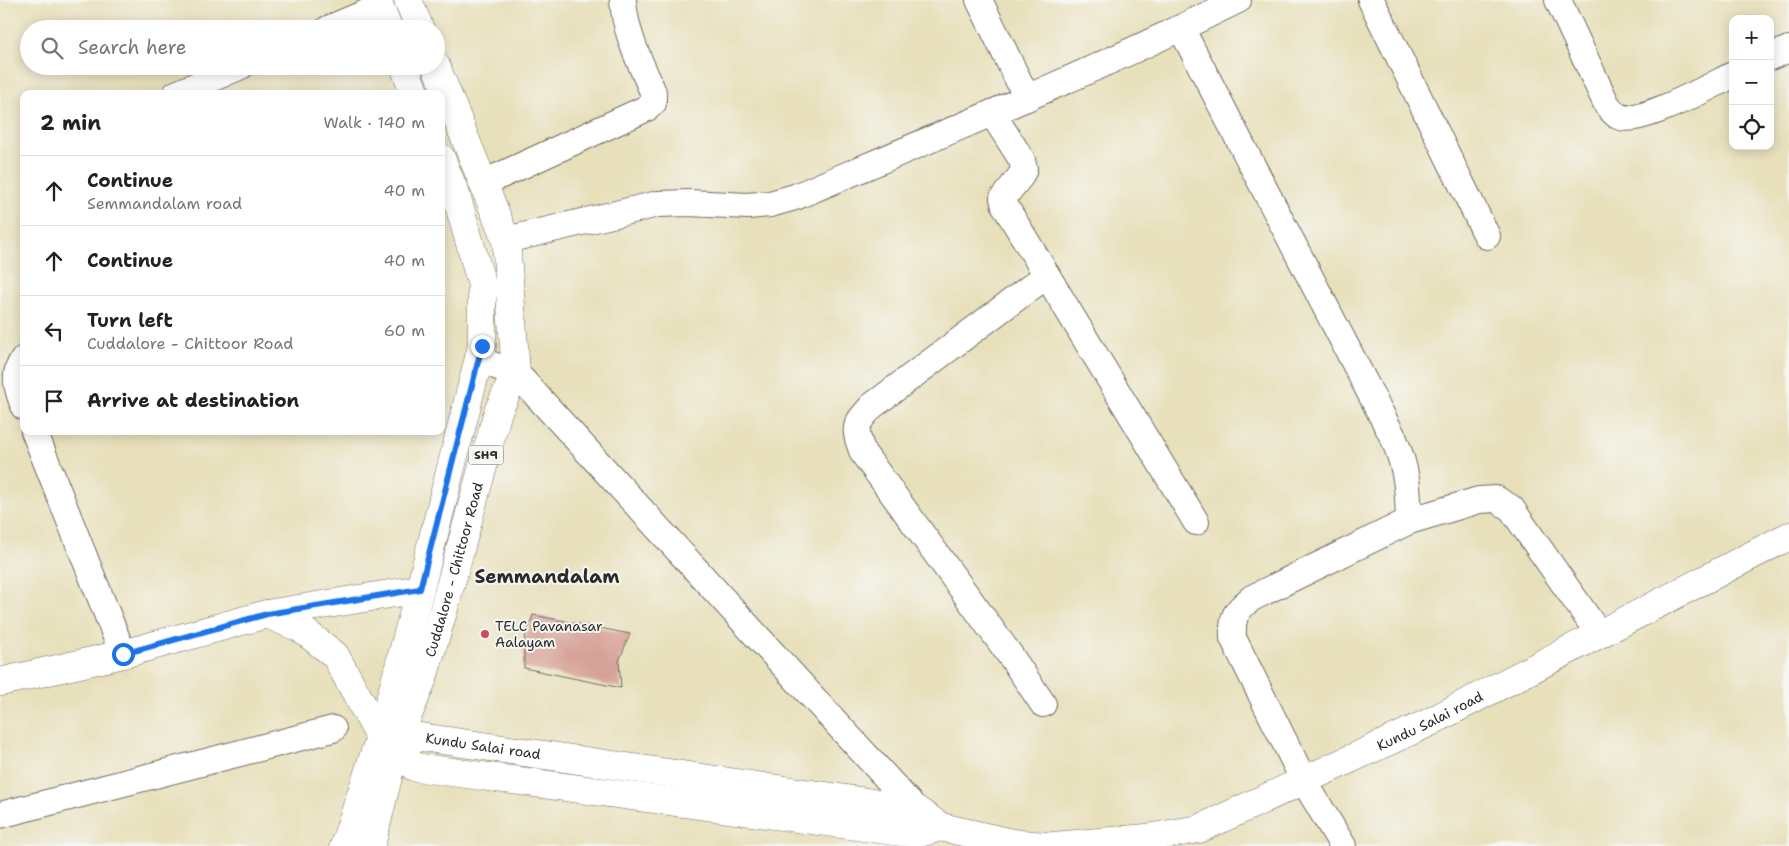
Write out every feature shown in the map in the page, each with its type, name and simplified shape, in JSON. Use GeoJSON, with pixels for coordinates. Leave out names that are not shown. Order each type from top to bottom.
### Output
{"type":"FeatureCollection","features":[{"type":"Feature","properties":{"kind":"main road"},"geometry":{"type":"LineString","coordinates":[[408,0],[416,20]]}},
{"type":"Feature","properties":{"kind":"main road"},"geometry":{"type":"LineString","coordinates":[[408,75],[413,90]]}},
{"type":"Feature","properties":{"kind":"main road"},"geometry":{"type":"LineString","coordinates":[[440,75],[506,240],[516,374]]}},
{"type":"Feature","properties":{"kind":"main road","name":"Cuddalore - Chittoor Road"},"geometry":{"type":"LineString","coordinates":[[371,846],[388,741],[420,589],[482,346],[482,285],[449,197],[445,178]]}},
{"type":"Feature","properties":{"kind":"main road","name":"Cuddalore - Chittoor Road"},"geometry":{"type":"LineString","coordinates":[[344,846],[388,741],[423,678],[498,411],[516,374]]}},
{"type":"Feature","properties":{"kind":"main road","name":"Kundu Salai road"},"geometry":{"type":"LineString","coordinates":[[1053,846],[1147,838],[1199,829],[1426,724],[1789,536]]}},
{"type":"Feature","properties":{"kind":"main road"},"geometry":{"type":"LineString","coordinates":[[0,682],[123,654],[267,614],[420,589]]}},
{"type":"Feature","properties":{"kind":"main road"},"geometry":{"type":"LineString","coordinates":[[267,614],[300,628],[335,655],[388,741]]}},
{"type":"Feature","properties":{"kind":"main road","name":"Kundu Salai road"},"geometry":{"type":"LineString","coordinates":[[388,741],[421,737],[916,809],[941,827],[998,842],[1045,846]]}},
{"type":"Feature","properties":{"kind":"main road","name":"Kundu Salai road"},"geometry":{"type":"LineString","coordinates":[[388,741],[414,767],[916,834],[941,827]]}},
{"type":"Feature","properties":{"kind":"street"},"geometry":{"type":"LineString","coordinates":[[484,183],[647,108],[653,103],[653,92],[628,32],[623,0]]}},
{"type":"Feature","properties":{"kind":"street"},"geometry":{"type":"LineString","coordinates":[[979,0],[1027,98]]}},
{"type":"Feature","properties":{"kind":"street"},"geometry":{"type":"LineString","coordinates":[[506,240],[658,204],[688,203],[748,206],[770,204],[795,197],[1027,98],[1238,0]]}},
{"type":"Feature","properties":{"kind":"street"},"geometry":{"type":"LineString","coordinates":[[1371,0],[1488,236]]}},
{"type":"Feature","properties":{"kind":"street"},"geometry":{"type":"LineString","coordinates":[[1558,0],[1608,105],[1618,116],[1631,119],[1649,115],[1729,77]]}},
{"type":"Feature","properties":{"kind":"street"},"geometry":{"type":"LineString","coordinates":[[357,20],[382,12]]}},
{"type":"Feature","properties":{"kind":"street"},"geometry":{"type":"LineString","coordinates":[[1181,28],[1394,439],[1402,458],[1407,480],[1409,521]]}},
{"type":"Feature","properties":{"kind":"street"},"geometry":{"type":"LineString","coordinates":[[1774,55],[1789,49]]}},
{"type":"Feature","properties":{"kind":"street"},"geometry":{"type":"LineString","coordinates":[[185,90],[220,75]]}},
{"type":"Feature","properties":{"kind":"street"},"geometry":{"type":"LineString","coordinates":[[992,113],[1022,160],[1024,169],[1003,198],[1005,206],[1196,522]]}},
{"type":"Feature","properties":{"kind":"street"},"geometry":{"type":"LineString","coordinates":[[1044,704],[863,452],[856,434],[860,419],[872,406],[1046,275]]}},
{"type":"Feature","properties":{"kind":"street"},"geometry":{"type":"LineString","coordinates":[[478,360],[516,374],[916,809]]}},
{"type":"Feature","properties":{"kind":"street"},"geometry":{"type":"LineString","coordinates":[[20,363],[15,383],[20,396]]}},
{"type":"Feature","properties":{"kind":"street"},"geometry":{"type":"LineString","coordinates":[[36,435],[123,654]]}},
{"type":"Feature","properties":{"kind":"street"},"geometry":{"type":"LineString","coordinates":[[1343,846],[1304,781],[1233,638],[1232,623],[1237,609],[1252,598],[1409,521],[1478,500],[1496,498],[1511,508],[1599,634]]}},
{"type":"Feature","properties":{"kind":"street"},"geometry":{"type":"LineString","coordinates":[[0,815],[333,729]]}},
{"type":"Feature","properties":{"kind":"building"},"geometry":{"type":"Polygon","coordinates":[[[533,615],[630,634],[619,661],[621,688],[524,668],[524,641],[533,615]]]}},
{"type":"Feature","properties":{"kind":"place","name":"TELC Pavanasar Aalayam"},"geometry":{"type":"Point","coordinates":[485,634]}},
{"type":"Feature","properties":{"kind":"district","name":"Semmandalam"},"geometry":{"type":"Point","coordinates":[547,576]}},
{"type":"Feature","properties":{"kind":"route"},"geometry":{"type":"LineString","coordinates":[[123,654],[267,614],[420,589],[482,346]]}}]}
